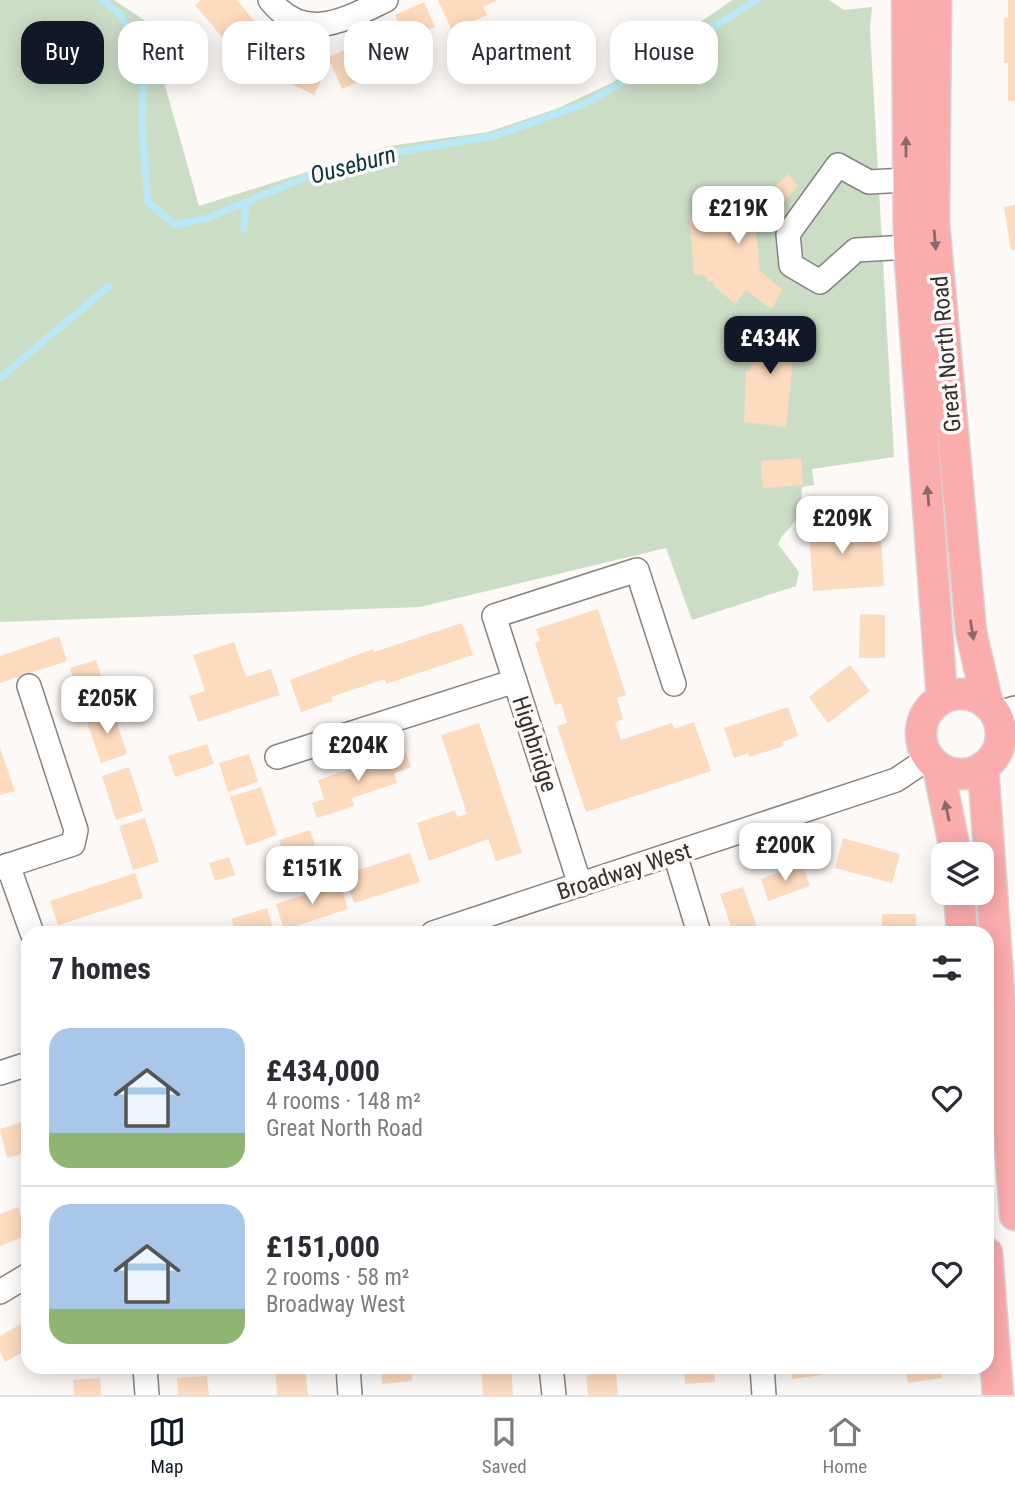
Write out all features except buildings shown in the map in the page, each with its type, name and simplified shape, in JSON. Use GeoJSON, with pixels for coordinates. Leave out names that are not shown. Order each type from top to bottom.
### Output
{"type":"FeatureCollection","features":[{"type":"Feature","properties":{"kind":"main road","name":"Great North Road"},"geometry":{"type":"LineString","coordinates":[[907,0],[906,180],[909,247],[942,698]]}},
{"type":"Feature","properties":{"kind":"main road","name":"Great North Road"},"geometry":{"type":"LineString","coordinates":[[936,0],[934,223],[971,632],[1000,709],[998,749],[983,768]]}},
{"type":"Feature","properties":{"kind":"main road"},"geometry":{"type":"LineString","coordinates":[[953,842],[933,763],[922,746],[922,725],[931,707],[942,698],[966,694],[1000,709]]}},
{"type":"Feature","properties":{"kind":"main road"},"geometry":{"type":"LineString","coordinates":[[933,763],[960,774],[983,768],[1015,1215]]}},
{"type":"Feature","properties":{"kind":"main road"},"geometry":{"type":"LineString","coordinates":[[960,905],[961,926]]}},
{"type":"Feature","properties":{"kind":"main road"},"geometry":{"type":"LineString","coordinates":[[994,1343],[998,1395]]}},
{"type":"Feature","properties":{"kind":"street"},"geometry":{"type":"LineString","coordinates":[[270,0],[291,18],[324,26],[386,0]]}},
{"type":"Feature","properties":{"kind":"street"},"geometry":{"type":"LineString","coordinates":[[906,180],[869,182],[838,165],[788,234],[791,265],[820,282],[856,250],[909,247]]}},
{"type":"Feature","properties":{"kind":"street"},"geometry":{"type":"LineString","coordinates":[[515,681],[494,616],[637,570],[674,684]]}},
{"type":"Feature","properties":{"kind":"street","name":"Highbridge"},"geometry":{"type":"LineString","coordinates":[[277,757],[515,681],[580,885]]}},
{"type":"Feature","properties":{"kind":"street"},"geometry":{"type":"LineString","coordinates":[[29,686],[76,830],[73,844],[4,866],[29,926]]}},
{"type":"Feature","properties":{"kind":"street","name":"Broadway West"},"geometry":{"type":"LineString","coordinates":[[454,926],[675,855],[895,780],[933,763]]}},
{"type":"Feature","properties":{"kind":"street"},"geometry":{"type":"LineString","coordinates":[[675,855],[697,926]]}},
{"type":"Feature","properties":{"kind":"street"},"geometry":{"type":"LineString","coordinates":[[0,1073],[21,1066]]}},
{"type":"Feature","properties":{"kind":"street"},"geometry":{"type":"LineString","coordinates":[[0,1292],[21,1279]]}},
{"type":"Feature","properties":{"kind":"street"},"geometry":{"type":"LineString","coordinates":[[145,1374],[146,1395]]}},
{"type":"Feature","properties":{"kind":"street"},"geometry":{"type":"LineString","coordinates":[[348,1374],[350,1395]]}},
{"type":"Feature","properties":{"kind":"street"},"geometry":{"type":"LineString","coordinates":[[552,1374],[554,1395]]}},
{"type":"Feature","properties":{"kind":"street"},"geometry":{"type":"LineString","coordinates":[[762,1374],[764,1395]]}},
{"type":"Feature","properties":{"kind":"green space"},"geometry":{"type":"Polygon","coordinates":[[[0,0],[114,0],[146,21],[118,21],[118,84],[165,84],[199,206],[389,146],[488,132],[556,109],[610,84],[718,84],[718,21],[702,21],[732,0],[829,0],[844,10],[872,7],[870,29],[894,457],[812,469],[814,485],[802,487],[797,516],[778,544],[799,572],[796,586],[692,620],[666,548],[420,607],[0,622],[0,0]]]}},
{"type":"Feature","properties":{"kind":"waterway","name":"Ouseburn"},"geometry":{"type":"LineString","coordinates":[[102,0],[120,14],[144,60],[142,126],[148,202],[175,225],[208,218],[313,174],[392,153],[494,136],[584,104],[664,59],[756,0]]}},
{"type":"Feature","properties":{"kind":"waterway"},"geometry":{"type":"LineString","coordinates":[[244,229],[246,202]]}},
{"type":"Feature","properties":{"kind":"waterway"},"geometry":{"type":"LineString","coordinates":[[0,378],[109,286]]}}]}
